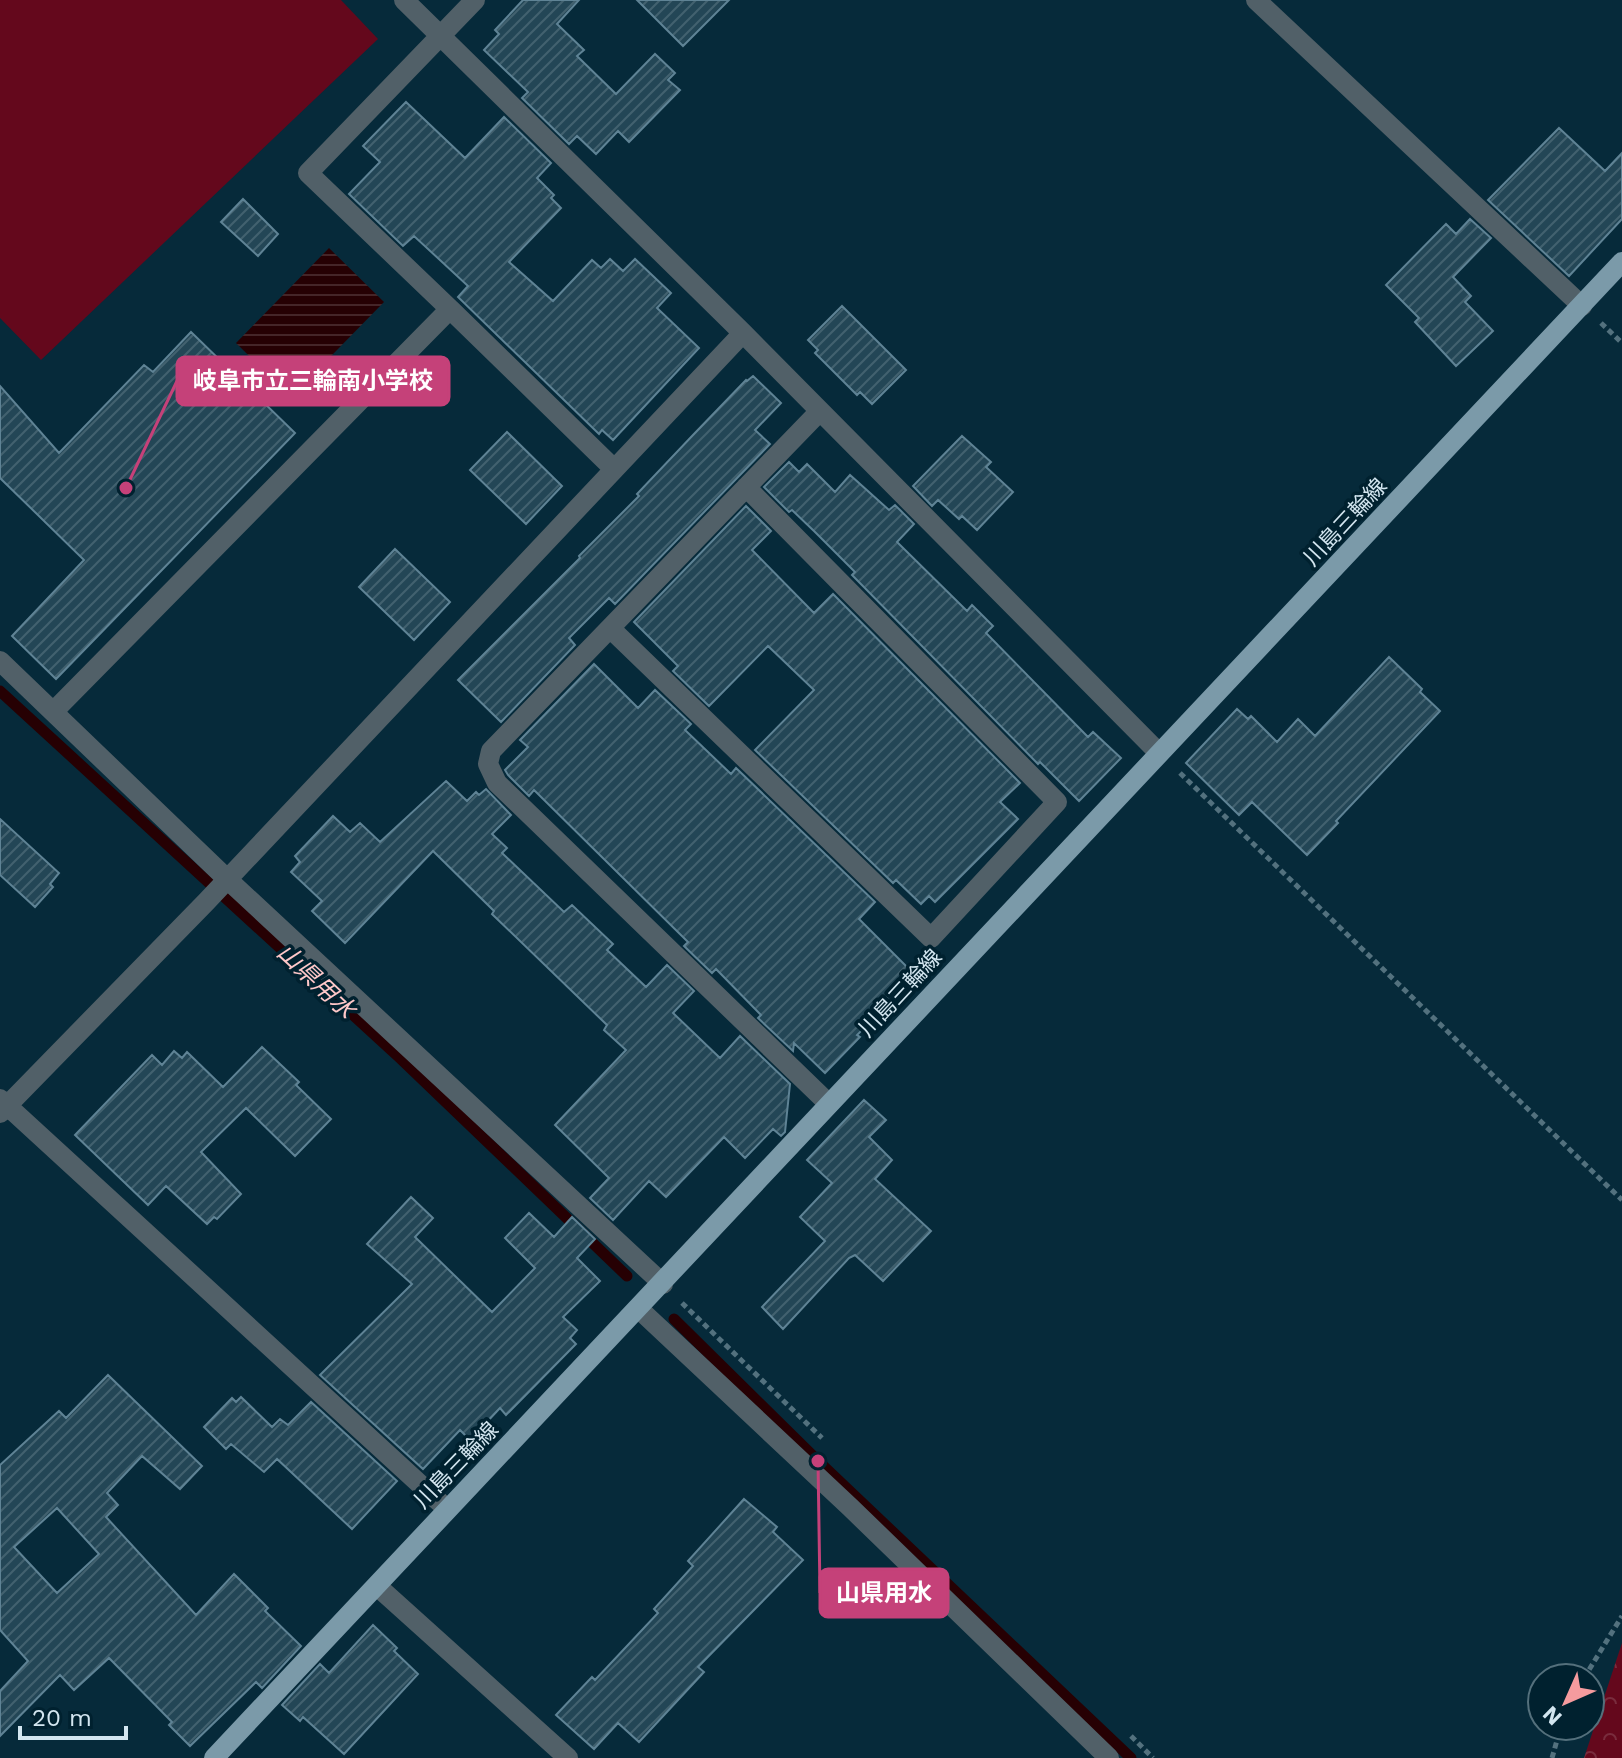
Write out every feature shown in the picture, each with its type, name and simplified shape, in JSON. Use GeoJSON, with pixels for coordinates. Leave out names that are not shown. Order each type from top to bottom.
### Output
{"type":"FeatureCollection","features":[{"type":"Feature","properties":{"kind":"main road","name":"川島三輪線"},"geometry":{"type":"LineString","coordinates":[[214,1758],[1622,262]]}},
{"type":"Feature","properties":{"kind":"street"},"geometry":{"type":"LineString","coordinates":[[404,0],[743,333],[1159,753]]}},
{"type":"Feature","properties":{"kind":"street"},"geometry":{"type":"LineString","coordinates":[[475,0],[308,173],[614,469]]}},
{"type":"Feature","properties":{"kind":"street"},"geometry":{"type":"LineString","coordinates":[[1256,0],[1582,306]]}},
{"type":"Feature","properties":{"kind":"street"},"geometry":{"type":"LineString","coordinates":[[53,712],[450,309]]}},
{"type":"Feature","properties":{"kind":"street"},"geometry":{"type":"LineString","coordinates":[[447,1509],[2,1106],[217,889],[743,333]]}},
{"type":"Feature","properties":{"kind":"street"},"geometry":{"type":"LineString","coordinates":[[819,412],[491,751],[488,764],[497,783],[829,1104]]}},
{"type":"Feature","properties":{"kind":"street"},"geometry":{"type":"LineString","coordinates":[[610,628],[931,938],[1057,802],[746,487]]}},
{"type":"Feature","properties":{"kind":"street"},"geometry":{"type":"LineString","coordinates":[[0,661],[53,712],[217,889],[663,1284]]}},
{"type":"Feature","properties":{"kind":"street"},"geometry":{"type":"LineString","coordinates":[[639,1309],[850,1507],[1109,1758]]}},
{"type":"Feature","properties":{"kind":"street"},"geometry":{"type":"LineString","coordinates":[[377,1586],[568,1758]]}},
{"type":"Feature","properties":{"kind":"path"},"geometry":{"type":"LineString","coordinates":[[1159,753],[1622,1200]]}},
{"type":"Feature","properties":{"kind":"path"},"geometry":{"type":"LineString","coordinates":[[1594,1662],[1622,1616]]}},
{"type":"Feature","properties":{"kind":"green space"},"geometry":{"type":"Polygon","coordinates":[[[0,0],[341,0],[378,39],[41,360],[0,318],[0,0]]]}},
{"type":"Feature","properties":{"kind":"green space"},"geometry":{"type":"Polygon","coordinates":[[[1622,1643],[1622,1758],[1584,1758],[1589,1742],[1606,1742],[1606,1691],[1622,1643]]]}},
{"type":"Feature","properties":{"kind":"shaded area"},"geometry":{"type":"Polygon","coordinates":[[[329,248],[384,302],[291,397],[236,343],[329,248]]]}},
{"type":"Feature","properties":{"kind":"building"},"geometry":{"type":"Polygon","coordinates":[[[523,0],[579,0],[557,24],[584,50],[577,56],[616,94],[655,54],[675,73],[668,80],[680,90],[629,142],[618,131],[596,154],[577,136],[569,144],[522,98],[528,92],[484,50],[499,34],[495,30],[523,0]]]}},
{"type":"Feature","properties":{"kind":"building"},"geometry":{"type":"Polygon","coordinates":[[[637,0],[729,0],[683,46],[637,0]]]}},
{"type":"Feature","properties":{"kind":"building"},"geometry":{"type":"Polygon","coordinates":[[[406,102],[465,158],[504,117],[551,163],[537,178],[554,195],[551,198],[561,208],[509,262],[553,301],[592,260],[601,268],[610,259],[623,271],[635,259],[671,293],[657,308],[699,348],[613,440],[602,430],[599,434],[458,297],[468,286],[414,236],[403,246],[349,194],[380,162],[363,146],[406,102]]]}},
{"type":"Feature","properties":{"kind":"building"},"geometry":{"type":"Polygon","coordinates":[[[1559,128],[1605,171],[1622,153],[1622,219],[1569,276],[1488,200],[1559,128]]]}},
{"type":"Feature","properties":{"kind":"building"},"geometry":{"type":"Polygon","coordinates":[[[243,199],[278,234],[258,256],[221,222],[243,199]]]}},
{"type":"Feature","properties":{"kind":"building"},"geometry":{"type":"Polygon","coordinates":[[[1470,219],[1491,238],[1453,277],[1471,296],[1465,302],[1493,331],[1456,366],[1415,322],[1419,318],[1386,285],[1446,224],[1456,234],[1470,219]]]}},
{"type":"Feature","properties":{"kind":"building"},"geometry":{"type":"Polygon","coordinates":[[[842,306],[906,370],[872,404],[860,392],[857,395],[815,353],[818,350],[808,340],[842,306]]]}},
{"type":"Feature","properties":{"kind":"building"},"geometry":{"type":"Polygon","coordinates":[[[191,332],[295,433],[56,679],[12,636],[84,560],[0,478],[0,386],[59,453],[144,365],[153,372],[191,332]]]}},
{"type":"Feature","properties":{"kind":"building"},"geometry":{"type":"Polygon","coordinates":[[[753,376],[781,403],[755,430],[770,444],[615,604],[609,598],[569,638],[575,645],[501,722],[458,680],[580,558],[693,435],[753,376]]]}},
{"type":"Feature","properties":{"kind":"building"},"geometry":{"type":"Polygon","coordinates":[[[507,432],[562,486],[526,524],[470,470],[507,432]]]}},
{"type":"Feature","properties":{"kind":"building"},"geometry":{"type":"Polygon","coordinates":[[[962,436],[991,462],[986,467],[1013,492],[977,530],[938,500],[932,506],[913,486],[962,436]]]}},
{"type":"Feature","properties":{"kind":"building"},"geometry":{"type":"Polygon","coordinates":[[[789,462],[799,472],[807,464],[835,492],[850,475],[889,510],[895,505],[914,524],[897,542],[967,611],[972,605],[993,626],[986,633],[1088,737],[1093,732],[1121,758],[1079,801],[1040,762],[1038,764],[852,575],[855,572],[815,532],[764,487],[789,462]]]}},
{"type":"Feature","properties":{"kind":"building"},"geometry":{"type":"Polygon","coordinates":[[[746,506],[771,531],[752,550],[814,613],[833,594],[1020,783],[1000,802],[1018,819],[935,902],[929,896],[921,904],[896,880],[893,883],[755,750],[814,690],[768,646],[709,706],[673,671],[678,666],[634,622],[746,506]]]}},
{"type":"Feature","properties":{"kind":"building"},"geometry":{"type":"Polygon","coordinates":[[[395,549],[450,602],[414,640],[359,587],[395,549]]]}},
{"type":"Feature","properties":{"kind":"building"},"geometry":{"type":"Polygon","coordinates":[[[1389,657],[1440,711],[1307,855],[1252,802],[1239,815],[1186,763],[1237,709],[1248,719],[1251,716],[1277,742],[1298,719],[1315,736],[1389,657]]]}},
{"type":"Feature","properties":{"kind":"building"},"geometry":{"type":"Polygon","coordinates":[[[594,664],[638,708],[655,690],[691,724],[685,730],[731,774],[736,768],[875,902],[859,919],[916,976],[857,1035],[860,1037],[825,1073],[794,1043],[793,1051],[758,1018],[761,1015],[716,969],[712,973],[684,946],[688,942],[534,790],[529,796],[505,770],[528,747],[520,740],[594,664]]]}},
{"type":"Feature","properties":{"kind":"building"},"geometry":{"type":"Polygon","coordinates":[[[446,781],[467,801],[476,792],[479,795],[486,789],[511,815],[492,834],[507,848],[502,853],[564,912],[572,905],[613,944],[607,950],[646,987],[667,965],[694,991],[673,1013],[720,1058],[740,1036],[790,1084],[785,1132],[781,1136],[773,1129],[745,1158],[724,1137],[666,1197],[649,1181],[613,1220],[590,1198],[609,1178],[555,1125],[626,1050],[604,1030],[607,1025],[492,914],[494,911],[433,851],[345,943],[312,911],[322,901],[291,872],[300,862],[295,856],[333,816],[350,832],[360,823],[380,842],[446,781]]]}},
{"type":"Feature","properties":{"kind":"building"},"geometry":{"type":"Polygon","coordinates":[[[0,819],[59,873],[50,884],[53,887],[35,907],[0,875],[0,819]]]}},
{"type":"Feature","properties":{"kind":"building"},"geometry":{"type":"Polygon","coordinates":[[[262,1047],[299,1082],[296,1085],[331,1119],[295,1156],[246,1108],[201,1152],[241,1194],[217,1219],[214,1217],[207,1224],[166,1186],[148,1205],[75,1135],[152,1055],[162,1065],[174,1051],[182,1058],[187,1052],[223,1087],[262,1047]]]}},
{"type":"Feature","properties":{"kind":"building"},"geometry":{"type":"Polygon","coordinates":[[[864,1100],[886,1120],[869,1137],[892,1160],[875,1179],[931,1231],[883,1281],[855,1255],[849,1258],[783,1329],[762,1307],[825,1241],[800,1217],[832,1183],[807,1160],[864,1100]]]}},
{"type":"Feature","properties":{"kind":"building"},"geometry":{"type":"Polygon","coordinates":[[[411,1197],[433,1218],[415,1237],[492,1312],[535,1268],[505,1238],[529,1213],[554,1237],[572,1217],[595,1239],[577,1258],[600,1281],[563,1317],[577,1330],[570,1338],[576,1344],[506,1415],[500,1408],[470,1440],[460,1430],[423,1469],[320,1375],[412,1284],[367,1244],[411,1197]]]}},
{"type":"Feature","properties":{"kind":"building"},"geometry":{"type":"Polygon","coordinates":[[[108,1375],[202,1466],[180,1489],[142,1456],[107,1493],[118,1505],[106,1517],[196,1615],[234,1574],[268,1608],[265,1611],[301,1646],[262,1688],[256,1682],[190,1746],[169,1725],[172,1722],[109,1658],[74,1690],[60,1675],[0,1736],[0,1691],[28,1661],[0,1630],[0,1465],[59,1411],[66,1418],[108,1375]],[[57,1508],[14,1547],[57,1593],[99,1554],[57,1508]]]}},
{"type":"Feature","properties":{"kind":"building"},"geometry":{"type":"Polygon","coordinates":[[[241,1397],[272,1427],[280,1419],[288,1425],[311,1402],[397,1481],[352,1529],[277,1459],[264,1472],[231,1444],[226,1449],[204,1427],[232,1398],[236,1402],[241,1397]]]}},
{"type":"Feature","properties":{"kind":"building"},"geometry":{"type":"Polygon","coordinates":[[[744,1499],[777,1527],[773,1532],[803,1560],[698,1667],[704,1672],[639,1742],[618,1723],[594,1749],[556,1715],[592,1677],[595,1680],[658,1613],[654,1609],[693,1566],[688,1561],[744,1499]]]}},
{"type":"Feature","properties":{"kind":"building"},"geometry":{"type":"Polygon","coordinates":[[[373,1625],[418,1674],[344,1754],[303,1717],[300,1721],[282,1705],[320,1664],[329,1673],[373,1625]]]}},
{"type":"Feature","properties":{"kind":"waterway","name":"山県用水"},"geometry":{"type":"LineString","coordinates":[[0,691],[401,1059],[627,1276]]}},
{"type":"Feature","properties":{"kind":"waterway","name":"山県用水"},"geometry":{"type":"LineString","coordinates":[[674,1319],[818,1461],[1131,1758]]}},
{"type":"Feature","properties":{"kind":"place","name":"岐阜市立三輪南小学校"},"geometry":{"type":"Point","coordinates":[126,488]}},
{"type":"Feature","properties":{"kind":"place","name":"山県用水"},"geometry":{"type":"Point","coordinates":[818,1461]}}]}
